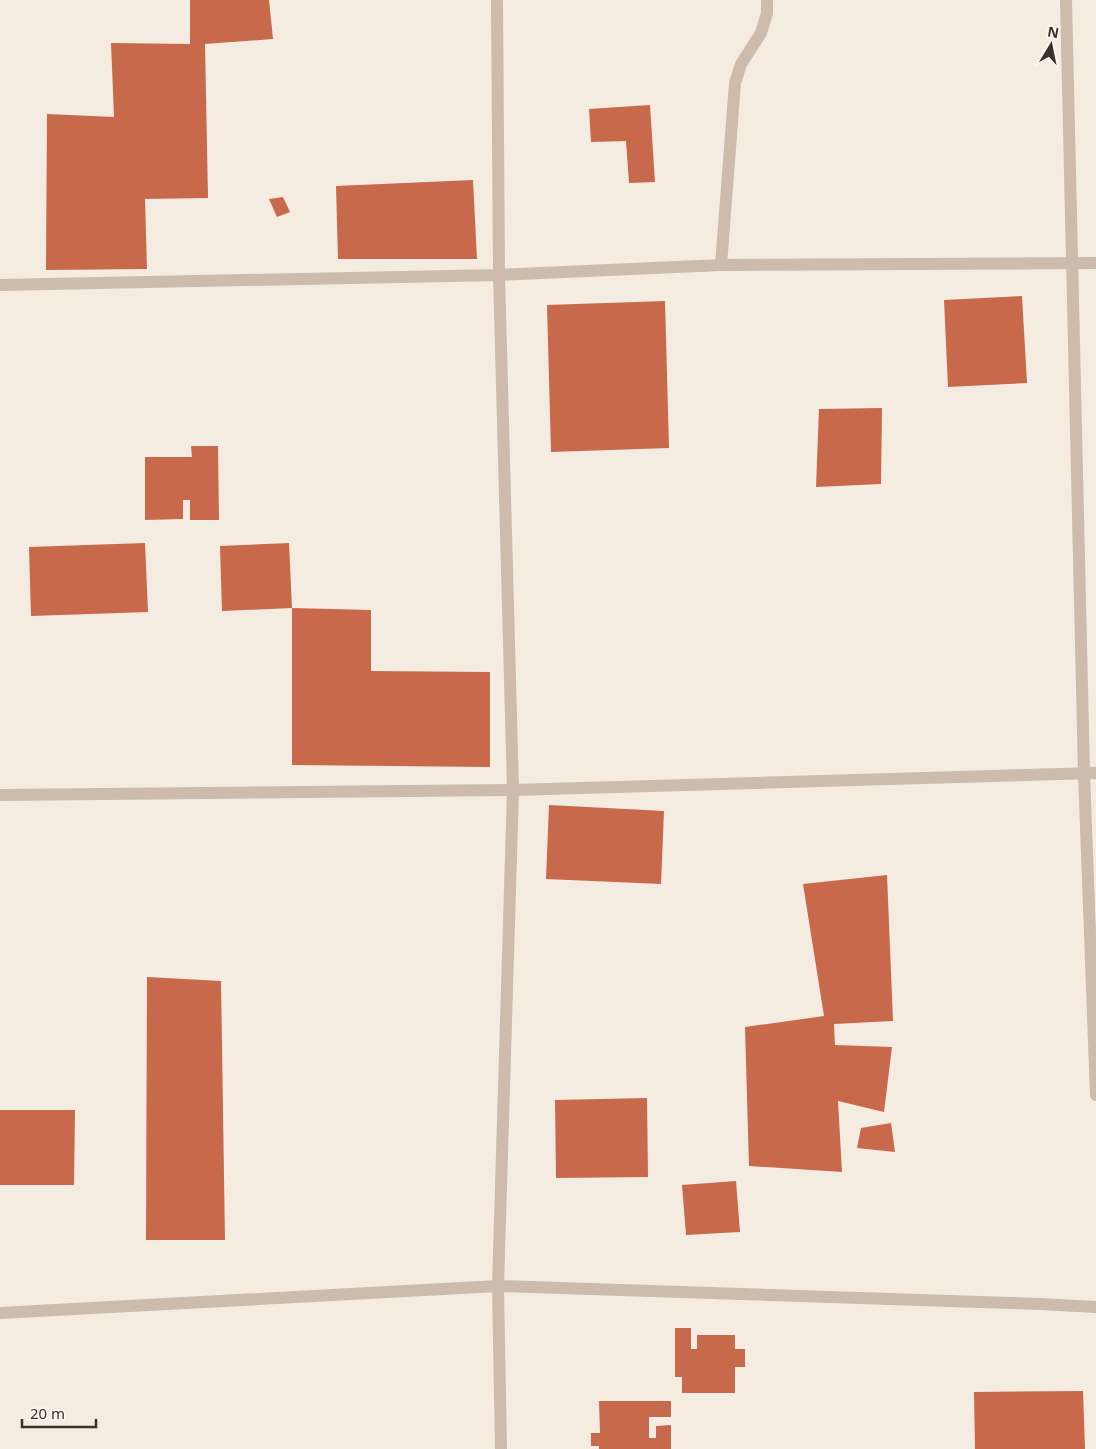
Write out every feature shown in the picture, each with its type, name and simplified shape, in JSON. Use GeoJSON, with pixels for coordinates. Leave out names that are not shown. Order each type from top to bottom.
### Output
{"type":"FeatureCollection","features":[{"type":"Feature","properties":{"kind":"street"},"geometry":{"type":"LineString","coordinates":[[497,0],[498,275],[513,790],[498,1286],[501,1449]]}},
{"type":"Feature","properties":{"kind":"street"},"geometry":{"type":"LineString","coordinates":[[721,265],[735,83],[741,64],[761,33],[767,13],[767,0]]}},
{"type":"Feature","properties":{"kind":"street"},"geometry":{"type":"LineString","coordinates":[[1066,0],[1072,264],[1090,773],[1096,1095]]}},
{"type":"Feature","properties":{"kind":"street"},"geometry":{"type":"LineString","coordinates":[[0,285],[498,275],[721,265],[1096,263]]}},
{"type":"Feature","properties":{"kind":"street"},"geometry":{"type":"LineString","coordinates":[[0,795],[513,790],[1090,773]]}},
{"type":"Feature","properties":{"kind":"street"},"geometry":{"type":"LineString","coordinates":[[0,1313],[498,1286],[1096,1307]]}},
{"type":"Feature","properties":{"kind":"building"},"geometry":{"type":"Polygon","coordinates":[[[190,0],[269,0],[273,39],[205,44],[208,198],[145,199],[147,269],[46,270],[47,114],[114,117],[111,43],[190,44],[190,0]]]}},
{"type":"Feature","properties":{"kind":"building"},"geometry":{"type":"Polygon","coordinates":[[[650,105],[655,182],[629,183],[626,141],[591,142],[589,109],[650,105]]]}},
{"type":"Feature","properties":{"kind":"building"},"geometry":{"type":"Polygon","coordinates":[[[473,180],[477,259],[338,259],[336,186],[473,180]]]}},
{"type":"Feature","properties":{"kind":"building"},"geometry":{"type":"Polygon","coordinates":[[[283,197],[290,212],[277,217],[269,199],[283,197]]]}},
{"type":"Feature","properties":{"kind":"building"},"geometry":{"type":"Polygon","coordinates":[[[1022,296],[1027,383],[948,387],[944,300],[1022,296]]]}},
{"type":"Feature","properties":{"kind":"building"},"geometry":{"type":"Polygon","coordinates":[[[665,301],[669,448],[551,452],[547,305],[665,301]]]}},
{"type":"Feature","properties":{"kind":"building"},"geometry":{"type":"Polygon","coordinates":[[[882,408],[881,484],[816,487],[819,409],[882,408]]]}},
{"type":"Feature","properties":{"kind":"building"},"geometry":{"type":"Polygon","coordinates":[[[191,446],[218,446],[219,520],[190,520],[190,500],[183,500],[183,519],[145,520],[145,457],[192,457],[191,446]]]}},
{"type":"Feature","properties":{"kind":"building"},"geometry":{"type":"Polygon","coordinates":[[[145,543],[148,612],[31,616],[29,547],[145,543]]]}},
{"type":"Feature","properties":{"kind":"building"},"geometry":{"type":"Polygon","coordinates":[[[289,543],[292,608],[222,611],[220,546],[289,543]]]}},
{"type":"Feature","properties":{"kind":"building"},"geometry":{"type":"Polygon","coordinates":[[[292,608],[371,610],[371,671],[490,672],[490,767],[292,765],[292,608]]]}},
{"type":"Feature","properties":{"kind":"building"},"geometry":{"type":"Polygon","coordinates":[[[549,805],[664,811],[661,884],[546,879],[549,805]]]}},
{"type":"Feature","properties":{"kind":"building"},"geometry":{"type":"Polygon","coordinates":[[[887,875],[893,1021],[834,1024],[835,1045],[892,1047],[884,1112],[838,1101],[842,1172],[749,1166],[745,1027],[824,1016],[803,884],[887,875]]]}},
{"type":"Feature","properties":{"kind":"building"},"geometry":{"type":"Polygon","coordinates":[[[147,977],[221,981],[225,1240],[146,1240],[147,977]]]}},
{"type":"Feature","properties":{"kind":"building"},"geometry":{"type":"Polygon","coordinates":[[[647,1098],[648,1177],[556,1178],[555,1100],[647,1098]]]}},
{"type":"Feature","properties":{"kind":"building"},"geometry":{"type":"Polygon","coordinates":[[[0,1110],[75,1110],[74,1185],[0,1185],[0,1110]]]}},
{"type":"Feature","properties":{"kind":"building"},"geometry":{"type":"Polygon","coordinates":[[[891,1123],[895,1152],[857,1148],[861,1128],[891,1123]]]}},
{"type":"Feature","properties":{"kind":"building"},"geometry":{"type":"Polygon","coordinates":[[[736,1181],[740,1232],[686,1235],[682,1185],[736,1181]]]}},
{"type":"Feature","properties":{"kind":"building"},"geometry":{"type":"Polygon","coordinates":[[[675,1328],[691,1328],[691,1349],[697,1349],[697,1335],[735,1335],[735,1349],[745,1349],[745,1367],[735,1367],[735,1393],[682,1393],[682,1377],[675,1377],[675,1328]]]}},
{"type":"Feature","properties":{"kind":"building"},"geometry":{"type":"Polygon","coordinates":[[[1083,1391],[1085,1449],[975,1449],[974,1392],[1083,1391]]]}},
{"type":"Feature","properties":{"kind":"building"},"geometry":{"type":"Polygon","coordinates":[[[599,1401],[671,1401],[671,1417],[649,1417],[649,1438],[656,1438],[656,1426],[671,1425],[671,1449],[599,1449],[599,1446],[591,1446],[591,1433],[600,1433],[599,1401]]]}}]}
